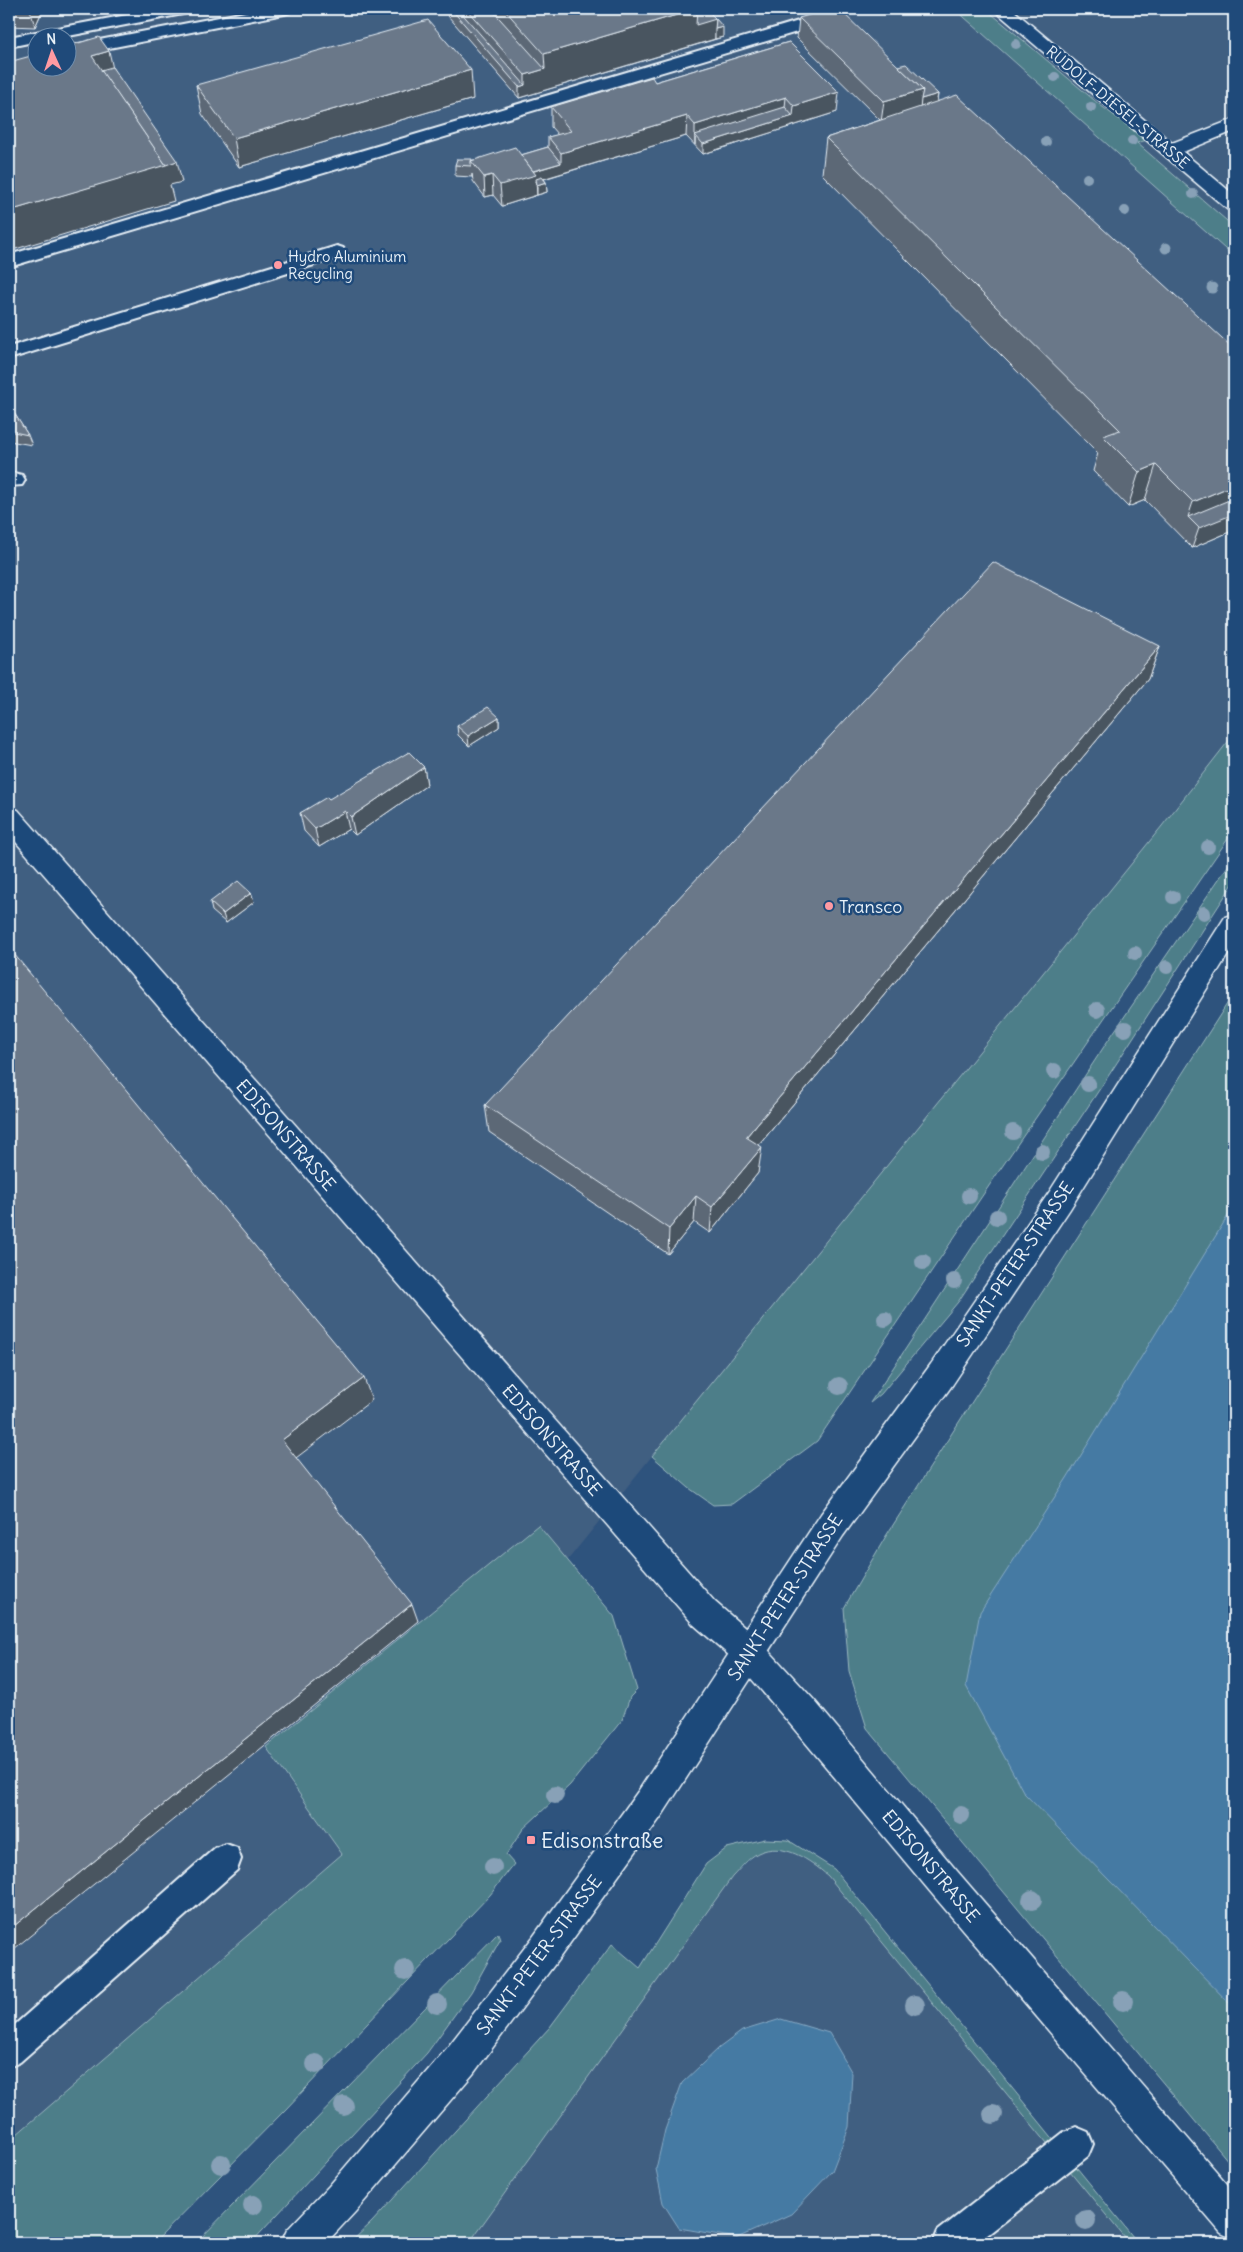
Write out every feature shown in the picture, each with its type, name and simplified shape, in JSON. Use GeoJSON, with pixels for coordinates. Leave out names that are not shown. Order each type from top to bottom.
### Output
{"type":"FeatureCollection","features":[{"type":"Feature","properties":{"kind":"street","name":"RUDOLF-DIESEL-STRASSE"},"geometry":{"type":"LineString","coordinates":[[1002,9],[1234,205]]}},
{"type":"Feature","properties":{"kind":"street"},"geometry":{"type":"LineString","coordinates":[[1169,151],[1234,125]]}},
{"type":"Feature","properties":{"kind":"street","name":"EDISONSTRASSE"},"geometry":{"type":"LineString","coordinates":[[9,817],[704,1613],[749,1652],[1234,2220]]}},
{"type":"Feature","properties":{"kind":"street","name":"SANKT-PETER-STRASSE"},"geometry":{"type":"LineString","coordinates":[[300,2243],[342,2199],[460,2061],[540,1956],[650,1802],[832,1525],[942,1374],[1060,1200],[1140,1069],[1234,924]]}},
{"type":"Feature","properties":{"kind":"lane"},"geometry":{"type":"LineString","coordinates":[[9,42],[183,9]]}},
{"type":"Feature","properties":{"kind":"lane"},"geometry":{"type":"LineString","coordinates":[[78,49],[284,9]]}},
{"type":"Feature","properties":{"kind":"lane"},"geometry":{"type":"LineString","coordinates":[[9,261],[831,17],[821,9]]}},
{"type":"Feature","properties":{"kind":"lane"},"geometry":{"type":"LineString","coordinates":[[9,353],[337,252]]}},
{"type":"Feature","properties":{"kind":"lane"},"geometry":{"type":"LineString","coordinates":[[9,2051],[226,1860]]}},
{"type":"Feature","properties":{"kind":"lane"},"geometry":{"type":"LineString","coordinates":[[950,2243],[1076,2144]]}},
{"type":"Feature","properties":{"kind":"shaded area"},"geometry":{"type":"Polygon","coordinates":[[[9,9],[1234,9],[1234,734],[1162,826],[567,1561],[538,1525],[266,1748],[342,1854],[9,2141],[9,9]]]}},
{"type":"Feature","properties":{"kind":"shaded area"},"geometry":{"type":"Polygon","coordinates":[[[1234,1206],[1234,2008],[1024,1793],[966,1686],[980,1612],[1067,1478],[1234,1206]]]}},
{"type":"Feature","properties":{"kind":"shaded area"},"geometry":{"type":"Polygon","coordinates":[[[767,1850],[786,1851],[797,1855],[815,1865],[828,1876],[1129,2243],[469,2243],[732,1877],[756,1854],[767,1850]]]}},
{"type":"Feature","properties":{"kind":"shaded area"},"geometry":{"type":"Polygon","coordinates":[[[781,2019],[829,2033],[852,2073],[849,2127],[832,2171],[791,2214],[737,2238],[679,2228],[663,2203],[656,2169],[665,2130],[682,2083],[719,2048],[742,2031],[781,2019]]]}},
{"type":"Feature","properties":{"kind":"green space"},"geometry":{"type":"Polygon","coordinates":[[[955,9],[986,9],[1100,105],[1147,140],[1137,143],[1234,227],[1234,257],[955,9]]]}},
{"type":"Feature","properties":{"kind":"green space"},"geometry":{"type":"Polygon","coordinates":[[[1234,734],[1234,830],[997,1174],[817,1441],[732,1504],[713,1505],[689,1488],[652,1456],[1162,826],[1234,734]]]}},
{"type":"Feature","properties":{"kind":"green space"},"geometry":{"type":"Polygon","coordinates":[[[1234,857],[1234,882],[1107,1078],[958,1302],[881,1394],[870,1403],[1107,1042],[1234,857]]]}},
{"type":"Feature","properties":{"kind":"green space"},"geometry":{"type":"Polygon","coordinates":[[[1234,993],[1234,2168],[867,1728],[849,1671],[844,1608],[886,1536],[1234,993]]]}},
{"type":"Feature","properties":{"kind":"green space"},"geometry":{"type":"Polygon","coordinates":[[[538,1525],[614,1616],[637,1690],[630,1697],[622,1720],[570,1785],[523,1829],[506,1855],[514,1864],[490,1895],[285,2110],[154,2243],[9,2243],[9,2141],[342,1854],[266,1747],[538,1525]]]}},
{"type":"Feature","properties":{"kind":"green space"},"geometry":{"type":"Polygon","coordinates":[[[765,1839],[788,1840],[834,1869],[1138,2243],[1129,2243],[828,1876],[796,1854],[777,1849],[767,1850],[754,1855],[732,1877],[469,2243],[350,2243],[372,2222],[550,2027],[612,1944],[640,1968],[706,1864],[727,1848],[765,1839]]]}},
{"type":"Feature","properties":{"kind":"green space"},"geometry":{"type":"Polygon","coordinates":[[[498,1933],[500,1940],[471,1992],[427,2053],[251,2243],[196,2243],[498,1933]]]}},
{"type":"Feature","properties":{"kind":"building"},"geometry":{"type":"Polygon","coordinates":[[[451,9],[458,9],[525,85],[519,87],[451,9]]]}},
{"type":"Feature","properties":{"kind":"building"},"geometry":{"type":"Polygon","coordinates":[[[466,9],[491,9],[545,69],[525,75],[466,9]]]}},
{"type":"Feature","properties":{"kind":"building"},"geometry":{"type":"Polygon","coordinates":[[[504,9],[697,9],[544,54],[504,9]]]}},
{"type":"Feature","properties":{"kind":"building"},"geometry":{"type":"Polygon","coordinates":[[[697,9],[706,9],[716,19],[696,25],[697,9]]]}},
{"type":"Feature","properties":{"kind":"building"},"geometry":{"type":"Polygon","coordinates":[[[829,9],[839,9],[923,90],[884,101],[799,18],[829,9]]]}},
{"type":"Feature","properties":{"kind":"building"},"geometry":{"type":"Polygon","coordinates":[[[716,19],[723,27],[715,29],[716,19]]]}},
{"type":"Feature","properties":{"kind":"building"},"geometry":{"type":"Polygon","coordinates":[[[428,20],[471,70],[234,138],[196,85],[428,20]]]}},
{"type":"Feature","properties":{"kind":"building"},"geometry":{"type":"Polygon","coordinates":[[[99,37],[109,51],[92,56],[166,165],[9,211],[9,62],[28,57],[28,78],[78,78],[78,43],[99,37]]]}},
{"type":"Feature","properties":{"kind":"building"},"geometry":{"type":"Polygon","coordinates":[[[789,42],[839,92],[794,106],[786,97],[695,125],[687,116],[561,153],[548,137],[571,131],[551,107],[652,77],[655,82],[789,42]]]}},
{"type":"Feature","properties":{"kind":"building"},"geometry":{"type":"Polygon","coordinates":[[[906,64],[938,94],[921,99],[923,90],[898,66],[906,64]]]}},
{"type":"Feature","properties":{"kind":"building"},"geometry":{"type":"Polygon","coordinates":[[[112,67],[177,161],[166,165],[101,70],[112,67]]]}},
{"type":"Feature","properties":{"kind":"building"},"geometry":{"type":"Polygon","coordinates":[[[957,95],[1234,349],[1234,485],[1193,502],[1156,465],[1139,472],[1103,436],[1120,430],[826,138],[957,95]]]}},
{"type":"Feature","properties":{"kind":"building"},"geometry":{"type":"Polygon","coordinates":[[[785,107],[793,116],[703,144],[695,135],[785,107]]]}},
{"type":"Feature","properties":{"kind":"building"},"geometry":{"type":"Polygon","coordinates":[[[515,147],[536,175],[500,185],[492,175],[484,177],[471,161],[515,147]]]}},
{"type":"Feature","properties":{"kind":"building"},"geometry":{"type":"Polygon","coordinates":[[[548,147],[561,163],[533,171],[521,155],[548,147]]]}},
{"type":"Feature","properties":{"kind":"building"},"geometry":{"type":"Polygon","coordinates":[[[457,159],[472,159],[471,166],[455,165],[457,159]]]}},
{"type":"Feature","properties":{"kind":"building"},"geometry":{"type":"Polygon","coordinates":[[[542,177],[546,182],[537,185],[536,179],[542,177]]]}},
{"type":"Feature","properties":{"kind":"building"},"geometry":{"type":"Polygon","coordinates":[[[9,405],[28,435],[9,431],[9,405]]]}},
{"type":"Feature","properties":{"kind":"building"},"geometry":{"type":"Polygon","coordinates":[[[1234,498],[1234,514],[1199,528],[1188,517],[1234,498]]]}},
{"type":"Feature","properties":{"kind":"building","name":"Transco"},"geometry":{"type":"Polygon","coordinates":[[[993,562],[1160,646],[746,1137],[762,1147],[712,1207],[696,1196],[669,1229],[485,1105],[993,562]]]}},
{"type":"Feature","properties":{"kind":"building"},"geometry":{"type":"Polygon","coordinates":[[[488,707],[499,717],[468,736],[457,726],[488,707]]]}},
{"type":"Feature","properties":{"kind":"building"},"geometry":{"type":"Polygon","coordinates":[[[409,752],[424,767],[351,817],[345,811],[315,829],[300,813],[327,797],[329,799],[409,752]]]}},
{"type":"Feature","properties":{"kind":"building"},"geometry":{"type":"Polygon","coordinates":[[[238,881],[251,893],[223,914],[210,902],[238,881]]]}},
{"type":"Feature","properties":{"kind":"building"},"geometry":{"type":"Polygon","coordinates":[[[9,948],[364,1378],[282,1440],[412,1604],[9,1930],[9,948]]]}},
{"type":"Feature","properties":{"kind":"place","name":"Hydro Aluminium Recycling"},"geometry":{"type":"Point","coordinates":[278,265]}},
{"type":"Feature","properties":{"kind":"place","name":"Transco"},"geometry":{"type":"Point","coordinates":[829,906]}},
{"type":"Feature","properties":{"kind":"place","name":"Edisonstraße"},"geometry":{"type":"Point","coordinates":[531,1840]}}]}
